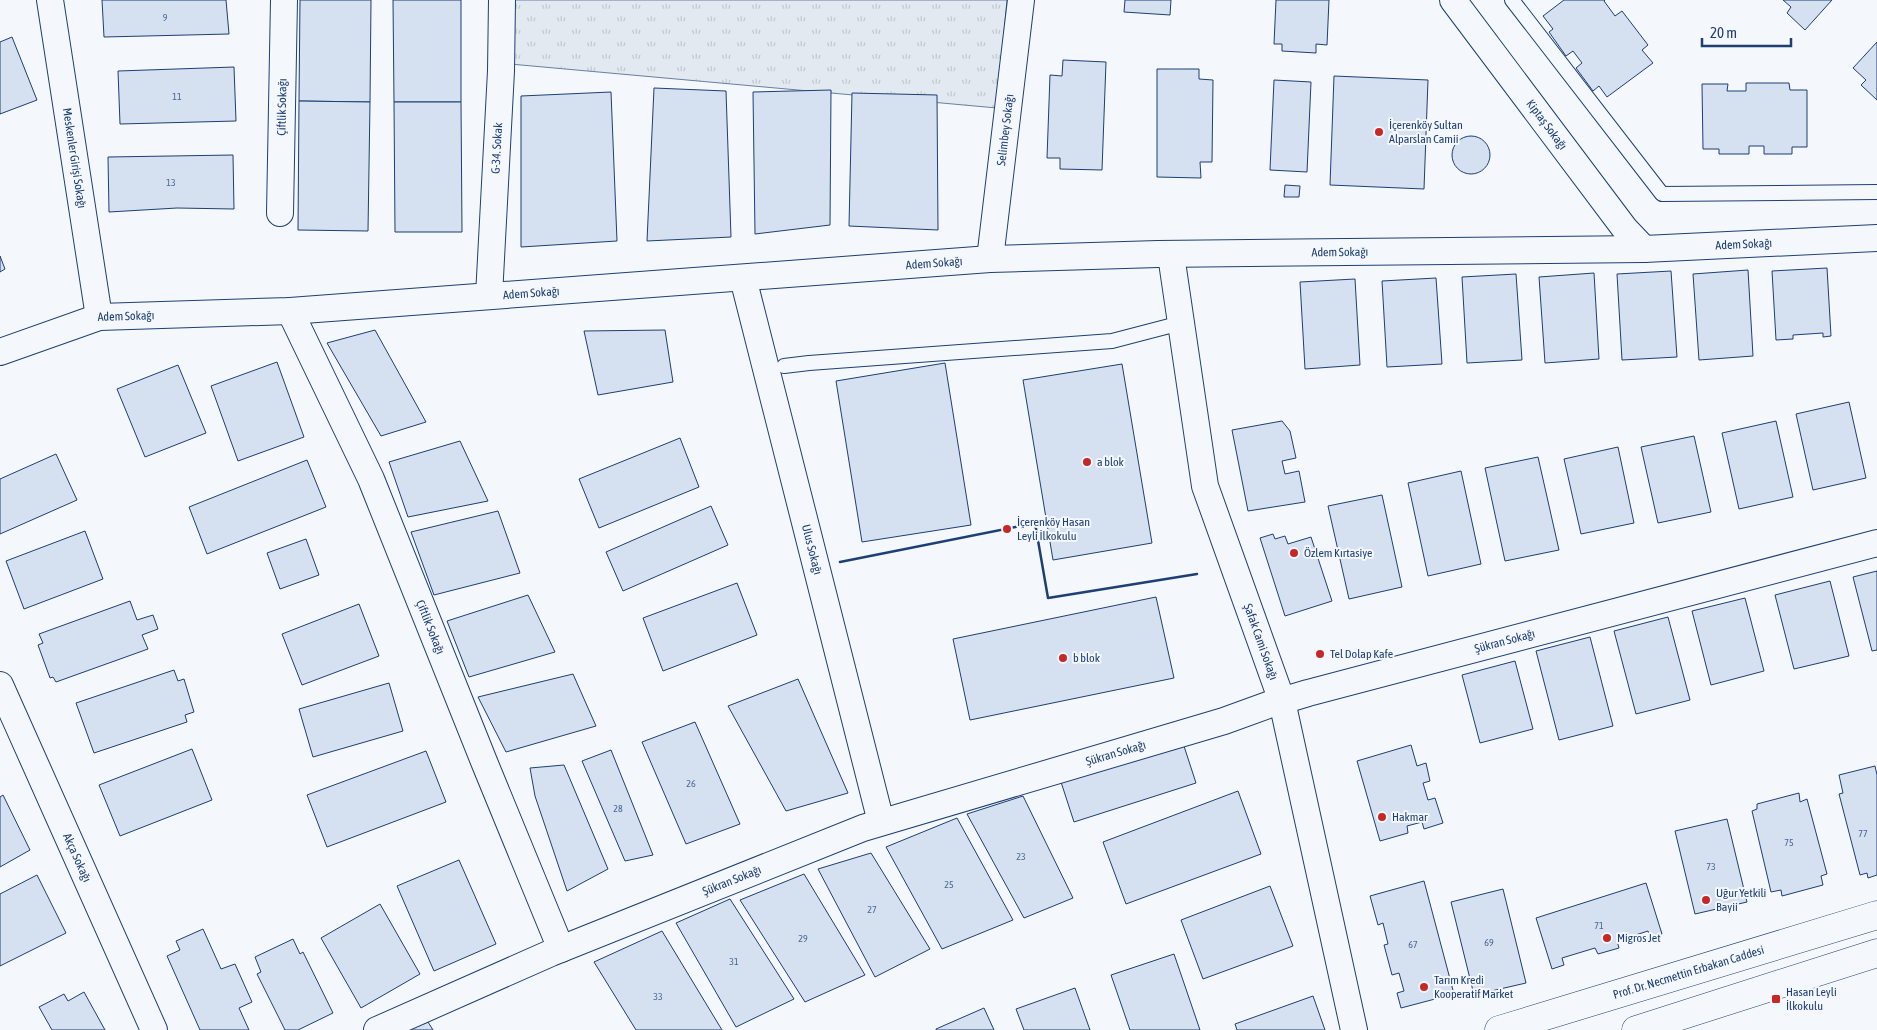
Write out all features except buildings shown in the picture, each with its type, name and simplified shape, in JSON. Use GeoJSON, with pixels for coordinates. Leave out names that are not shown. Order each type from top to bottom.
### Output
{"type":"FeatureCollection","features":[{"type":"Feature","properties":{"kind":"main road","name":"Prof. Dr. Necmettin Erbakan Caddesi"},"geometry":{"type":"LineString","coordinates":[[1499,1030],[1877,915]]}},
{"type":"Feature","properties":{"kind":"main road"},"geometry":{"type":"LineString","coordinates":[[1636,1030],[1877,953]]}},
{"type":"Feature","properties":{"kind":"street","name":"Meskenler Girişi Sokağı"},"geometry":{"type":"LineString","coordinates":[[50,0],[99,317]]}},
{"type":"Feature","properties":{"kind":"street","name":"Çiftlik Sokağı"},"geometry":{"type":"LineString","coordinates":[[280,213],[284,0]]}},
{"type":"Feature","properties":{"kind":"street","name":"G-34. Sokak"},"geometry":{"type":"LineString","coordinates":[[489,296],[501,71],[502,0]]}},
{"type":"Feature","properties":{"kind":"street","name":"Selimbey Sokağı"},"geometry":{"type":"LineString","coordinates":[[990,259],[1021,0]]}},
{"type":"Feature","properties":{"kind":"street","name":"Kiptaş Sokağı"},"geometry":{"type":"LineString","coordinates":[[1453,0],[1625,229],[1644,248]]}},
{"type":"Feature","properties":{"kind":"street","name":"Adem Sokağı"},"geometry":{"type":"LineString","coordinates":[[0,352],[99,317],[290,311],[990,259],[1171,254],[1644,248],[1877,238]]}},
{"type":"Feature","properties":{"kind":"street","name":"Şafak Cami Sokağı"},"geometry":{"type":"LineString","coordinates":[[1171,254],[1205,486],[1282,701],[1354,1030]]}},
{"type":"Feature","properties":{"kind":"street","name":"Ulus Sokağı"},"geometry":{"type":"LineString","coordinates":[[743,278],[881,822]]}},
{"type":"Feature","properties":{"kind":"street","name":"Çiftlik Sokağı"},"geometry":{"type":"LineString","coordinates":[[290,311],[371,479],[477,746],[561,949]]}},
{"type":"Feature","properties":{"kind":"street","name":"Şükran Sokağı"},"geometry":{"type":"LineString","coordinates":[[377,1030],[561,949],[881,822],[1224,721],[1282,701],[1877,543]]}},
{"type":"Feature","properties":{"kind":"street","name":"Akça Sokağı"},"geometry":{"type":"LineString","coordinates":[[0,685],[7,722],[154,1030]]}},
{"type":"Feature","properties":{"kind":"lane"},"geometry":{"type":"LineString","coordinates":[[1512,0],[1662,194],[1877,192]]}},
{"type":"Feature","properties":{"kind":"lane"},"geometry":{"type":"LineString","coordinates":[[784,366],[1112,342],[1181,323]]}},
{"type":"Feature","properties":{"kind":"green space"},"geometry":{"type":"Polygon","coordinates":[[[513,0],[1007,0],[997,108],[510,64],[513,0]]]}},
{"type":"Feature","properties":{"kind":"wall"},"geometry":{"type":"LineString","coordinates":[[840,562],[1035,523],[1048,598],[1197,574]]}},
{"type":"Feature","properties":{"kind":"place","name":"İçerenköy Sultan Alparslan Camii"},"geometry":{"type":"Point","coordinates":[1379,132]}},
{"type":"Feature","properties":{"kind":"place","name":"a blok"},"geometry":{"type":"Point","coordinates":[1087,462]}},
{"type":"Feature","properties":{"kind":"place","name":"İçerenköy Hasan Leyli İlkokulu"},"geometry":{"type":"Point","coordinates":[1007,529]}},
{"type":"Feature","properties":{"kind":"place","name":"Özlem Kırtasiye"},"geometry":{"type":"Point","coordinates":[1294,553]}},
{"type":"Feature","properties":{"kind":"place","name":"Tel Dolap Kafe"},"geometry":{"type":"Point","coordinates":[1320,654]}},
{"type":"Feature","properties":{"kind":"place","name":"b blok"},"geometry":{"type":"Point","coordinates":[1063,658]}},
{"type":"Feature","properties":{"kind":"place","name":"Hakmar"},"geometry":{"type":"Point","coordinates":[1382,817]}},
{"type":"Feature","properties":{"kind":"place","name":"Uğur Yetkili Bayii"},"geometry":{"type":"Point","coordinates":[1706,900]}},
{"type":"Feature","properties":{"kind":"place","name":"Migros Jet"},"geometry":{"type":"Point","coordinates":[1607,938]}},
{"type":"Feature","properties":{"kind":"place","name":"Tarım Kredi Kooperatif Market"},"geometry":{"type":"Point","coordinates":[1424,987]}},
{"type":"Feature","properties":{"kind":"place","name":"Hasan Leyli İlkokulu"},"geometry":{"type":"Point","coordinates":[1776,999]}}]}
